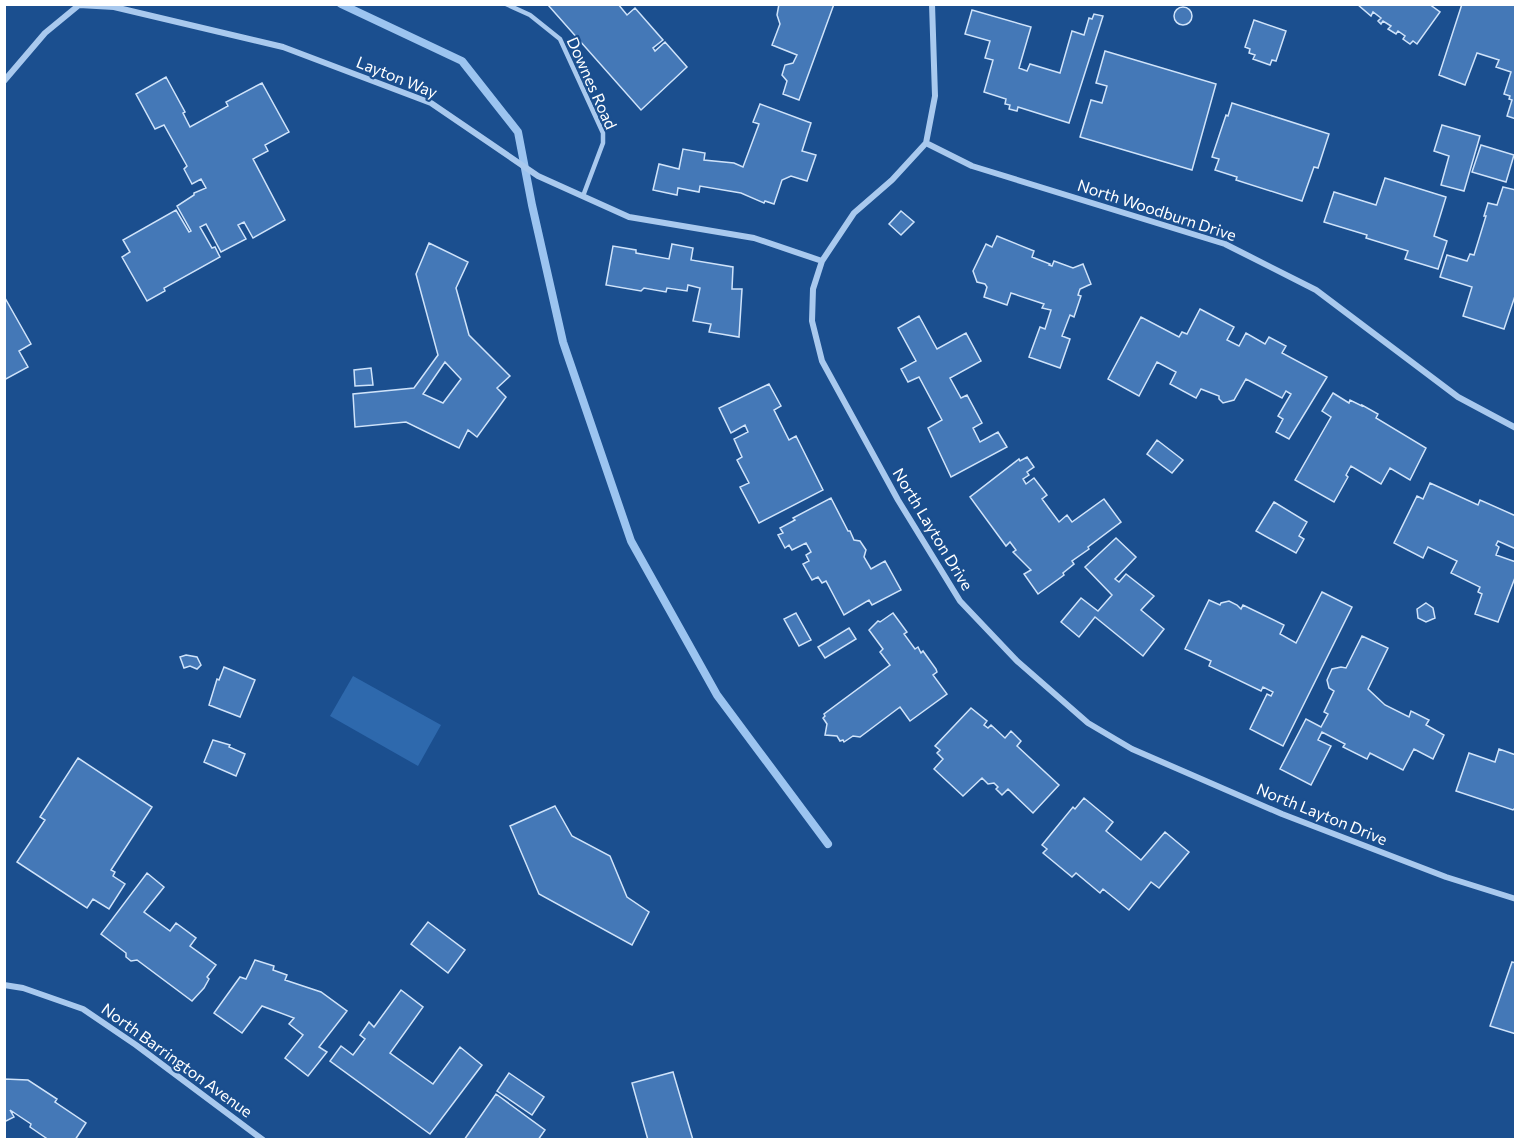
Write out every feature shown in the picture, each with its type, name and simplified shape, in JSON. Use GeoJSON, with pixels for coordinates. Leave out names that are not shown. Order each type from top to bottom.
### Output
{"type":"FeatureCollection","features":[{"type":"Feature","properties":{"kind":"street","name":"Layton Way"},"geometry":{"type":"LineString","coordinates":[[4,81],[45,33],[79,4],[114,7],[283,47],[430,103],[538,176],[629,217],[754,238],[822,261]]}},
{"type":"Feature","properties":{"kind":"street"},"geometry":{"type":"LineString","coordinates":[[926,143],[935,96],[932,4]]}},
{"type":"Feature","properties":{"kind":"street","name":"North Layton Drive"},"geometry":{"type":"LineString","coordinates":[[926,143],[892,180],[854,213],[822,261],[813,289],[812,321],[822,361],[898,500],[960,601],[1017,661],[1089,723],[1132,749],[1282,814],[1446,877],[1515,899]]}},
{"type":"Feature","properties":{"kind":"street","name":"North Woodburn Drive"},"geometry":{"type":"LineString","coordinates":[[926,143],[972,166],[1225,244],[1316,290],[1458,397],[1515,428]]}},
{"type":"Feature","properties":{"kind":"street","name":"North Barrington Avenue"},"geometry":{"type":"LineString","coordinates":[[4,985],[23,987],[83,1009],[136,1045],[263,1140]]}},
{"type":"Feature","properties":{"kind":"lane","name":"Downes Road"},"geometry":{"type":"LineString","coordinates":[[506,4],[530,15],[560,39],[603,133],[603,143],[583,196]]}},
{"type":"Feature","properties":{"kind":"shaded area"},"geometry":{"type":"Polygon","coordinates":[[[353,676],[441,725],[418,766],[330,716],[353,676]]]}},
{"type":"Feature","properties":{"kind":"building"},"geometry":{"type":"Polygon","coordinates":[[[618,4],[627,15],[635,8],[663,40],[653,48],[655,51],[665,42],[687,67],[641,110],[548,5],[618,4]]]}},
{"type":"Feature","properties":{"kind":"building"},"geometry":{"type":"Polygon","coordinates":[[[779,4],[834,4],[799,100],[783,94],[787,81],[782,75],[785,65],[793,63],[797,55],[772,45],[780,24],[777,15],[779,4]]]}},
{"type":"Feature","properties":{"kind":"building"},"geometry":{"type":"Polygon","coordinates":[[[1357,4],[1429,4],[1440,12],[1417,44],[1413,41],[1410,44],[1403,39],[1405,36],[1398,31],[1396,34],[1388,29],[1391,26],[1383,21],[1381,24],[1378,21],[1381,18],[1373,12],[1371,16],[1357,4]]]}},
{"type":"Feature","properties":{"kind":"building"},"geometry":{"type":"Polygon","coordinates":[[[1462,4],[1516,4],[1516,119],[1507,116],[1512,100],[1509,99],[1510,96],[1504,94],[1511,72],[1496,67],[1499,60],[1477,53],[1465,85],[1439,75],[1462,4]]]}},
{"type":"Feature","properties":{"kind":"building"},"geometry":{"type":"Polygon","coordinates":[[[1183,7],[1189,10],[1192,16],[1189,22],[1183,25],[1177,22],[1174,16],[1177,10],[1183,7]]]}},
{"type":"Feature","properties":{"kind":"building"},"geometry":{"type":"Polygon","coordinates":[[[972,10],[1031,27],[1019,68],[1027,71],[1030,64],[1060,73],[1072,31],[1084,35],[1089,18],[1092,19],[1094,14],[1103,16],[1069,123],[1018,107],[1017,111],[1009,109],[1010,105],[1005,104],[1006,99],[984,92],[993,60],[985,58],[990,41],[965,34],[972,10]]]}},
{"type":"Feature","properties":{"kind":"building"},"geometry":{"type":"Polygon","coordinates":[[[1254,20],[1286,31],[1276,61],[1272,60],[1270,65],[1253,59],[1255,55],[1249,53],[1250,49],[1245,47],[1254,20]]]}},
{"type":"Feature","properties":{"kind":"building"},"geometry":{"type":"Polygon","coordinates":[[[1105,51],[1216,84],[1192,170],[1080,137],[1091,100],[1102,103],[1107,86],[1096,83],[1105,51]]]}},
{"type":"Feature","properties":{"kind":"building"},"geometry":{"type":"Polygon","coordinates":[[[166,77],[185,112],[183,113],[190,127],[228,106],[226,102],[262,83],[289,132],[265,145],[268,151],[253,159],[285,220],[253,238],[244,222],[238,225],[246,239],[221,252],[206,224],[200,227],[220,257],[164,288],[165,291],[147,301],[122,257],[130,252],[123,240],[176,210],[189,232],[191,231],[177,206],[194,193],[206,188],[201,179],[192,184],[184,169],[187,166],[164,125],[155,129],[136,94],[166,77]]]}},
{"type":"Feature","properties":{"kind":"building"},"geometry":{"type":"Polygon","coordinates":[[[1232,103],[1329,134],[1318,168],[1314,167],[1302,201],[1236,180],[1237,177],[1215,170],[1219,159],[1212,157],[1232,103]]]}},
{"type":"Feature","properties":{"kind":"building"},"geometry":{"type":"Polygon","coordinates":[[[760,104],[811,123],[802,151],[816,155],[807,181],[791,176],[782,180],[774,204],[765,201],[764,203],[741,193],[700,186],[699,192],[678,188],[677,195],[653,190],[659,164],[679,169],[683,149],[705,153],[704,160],[734,163],[743,167],[759,124],[753,122],[760,104]]]}},
{"type":"Feature","properties":{"kind":"building"},"geometry":{"type":"Polygon","coordinates":[[[1442,125],[1480,136],[1464,191],[1441,185],[1449,156],[1434,151],[1442,125]]]}},
{"type":"Feature","properties":{"kind":"building"},"geometry":{"type":"Polygon","coordinates":[[[1481,145],[1514,155],[1506,182],[1472,172],[1481,145]]]}},
{"type":"Feature","properties":{"kind":"building"},"geometry":{"type":"Polygon","coordinates":[[[1385,178],[1446,197],[1434,236],[1447,241],[1438,269],[1405,259],[1408,251],[1324,222],[1334,192],[1376,205],[1385,178]]]}},
{"type":"Feature","properties":{"kind":"building"},"geometry":{"type":"Polygon","coordinates":[[[1503,187],[1516,190],[1516,293],[1504,329],[1463,316],[1472,287],[1440,277],[1447,255],[1467,261],[1470,254],[1474,255],[1488,203],[1497,205],[1503,187]]]}},
{"type":"Feature","properties":{"kind":"building"},"geometry":{"type":"Polygon","coordinates":[[[901,211],[914,222],[901,235],[889,224],[901,211]]]}},
{"type":"Feature","properties":{"kind":"building"},"geometry":{"type":"Polygon","coordinates":[[[997,236],[1034,251],[1032,257],[1052,266],[1054,261],[1073,268],[1083,264],[1091,284],[1080,289],[1078,295],[1081,296],[1074,317],[1070,315],[1062,336],[1070,339],[1060,368],[1029,357],[1040,327],[1045,329],[1051,310],[1042,308],[1044,304],[1011,293],[1007,305],[984,297],[987,287],[977,282],[973,271],[986,244],[992,247],[997,236]]]}},
{"type":"Feature","properties":{"kind":"building"},"geometry":{"type":"Polygon","coordinates":[[[429,243],[468,262],[456,288],[469,335],[510,376],[497,388],[506,397],[477,437],[468,430],[459,448],[406,422],[355,427],[353,394],[414,388],[438,355],[416,274],[429,243]],[[445,362],[423,394],[443,403],[461,379],[445,362]]]}},
{"type":"Feature","properties":{"kind":"building"},"geometry":{"type":"Polygon","coordinates":[[[672,244],[693,248],[691,260],[733,267],[732,289],[742,289],[739,337],[709,332],[711,324],[693,321],[700,288],[688,285],[687,291],[667,288],[666,292],[644,288],[641,291],[606,285],[613,246],[669,259],[672,244]]]}},
{"type":"Feature","properties":{"kind":"building"},"geometry":{"type":"Polygon","coordinates":[[[5,298],[31,344],[19,351],[28,367],[4,380],[5,298]]]}},
{"type":"Feature","properties":{"kind":"building"},"geometry":{"type":"Polygon","coordinates":[[[1200,309],[1234,327],[1227,340],[1239,346],[1246,333],[1265,344],[1269,337],[1286,346],[1282,353],[1327,377],[1289,439],[1276,432],[1283,419],[1278,416],[1291,394],[1286,391],[1282,398],[1246,379],[1234,400],[1223,403],[1219,396],[1201,389],[1196,398],[1170,384],[1176,372],[1157,362],[1139,396],[1108,379],[1141,317],[1179,337],[1182,332],[1187,334],[1200,309]]]}},
{"type":"Feature","properties":{"kind":"building"},"geometry":{"type":"Polygon","coordinates":[[[919,316],[937,349],[966,333],[981,361],[950,378],[961,398],[967,395],[982,423],[973,428],[980,442],[998,432],[1007,447],[951,477],[928,428],[942,420],[919,377],[908,382],[901,369],[916,361],[898,328],[919,316]]]}},
{"type":"Feature","properties":{"kind":"building"},"geometry":{"type":"Polygon","coordinates":[[[371,368],[373,385],[355,386],[354,370],[371,368]]]}},
{"type":"Feature","properties":{"kind":"building"},"geometry":{"type":"Polygon","coordinates":[[[769,384],[781,406],[774,410],[789,440],[796,436],[823,490],[759,523],[740,487],[749,483],[737,460],[742,457],[734,439],[748,432],[745,425],[731,433],[719,408],[769,384]]]}},
{"type":"Feature","properties":{"kind":"building"},"geometry":{"type":"Polygon","coordinates":[[[1333,393],[1349,403],[1350,400],[1378,414],[1376,418],[1426,448],[1410,480],[1390,468],[1381,484],[1351,466],[1346,475],[1348,477],[1334,502],[1295,480],[1331,417],[1322,411],[1333,393]]]}},
{"type":"Feature","properties":{"kind":"building"},"geometry":{"type":"Polygon","coordinates":[[[1157,440],[1183,460],[1172,473],[1147,454],[1157,440]]]}},
{"type":"Feature","properties":{"kind":"building"},"geometry":{"type":"Polygon","coordinates":[[[1027,457],[1034,467],[1023,479],[1026,484],[1034,478],[1047,495],[1042,499],[1059,522],[1067,515],[1072,522],[1104,499],[1121,522],[1088,547],[1089,549],[1072,561],[1074,564],[1063,573],[1064,575],[1038,594],[1024,574],[1031,570],[1013,552],[1016,550],[1010,542],[1006,546],[970,497],[1019,459],[1020,461],[1027,457]]]}},
{"type":"Feature","properties":{"kind":"building"},"geometry":{"type":"Polygon","coordinates":[[[1430,483],[1478,505],[1480,500],[1516,516],[1516,549],[1498,541],[1496,545],[1499,547],[1496,555],[1516,562],[1516,575],[1498,622],[1475,614],[1482,594],[1478,592],[1480,587],[1451,573],[1457,561],[1428,547],[1423,558],[1394,543],[1417,496],[1423,499],[1430,483]]]}},
{"type":"Feature","properties":{"kind":"building"},"geometry":{"type":"Polygon","coordinates":[[[831,498],[854,540],[860,541],[866,550],[864,557],[871,569],[885,561],[901,590],[872,605],[869,600],[844,615],[826,581],[822,583],[818,577],[812,580],[803,564],[809,561],[806,555],[811,552],[806,543],[792,550],[789,545],[785,548],[778,535],[783,533],[780,528],[795,520],[793,518],[831,498]]]}},
{"type":"Feature","properties":{"kind":"building"},"geometry":{"type":"Polygon","coordinates":[[[1274,502],[1307,522],[1299,536],[1304,539],[1296,553],[1256,531],[1274,502]]]}},
{"type":"Feature","properties":{"kind":"building"},"geometry":{"type":"Polygon","coordinates":[[[1116,538],[1136,557],[1115,579],[1119,582],[1126,574],[1154,596],[1141,610],[1164,629],[1143,656],[1095,617],[1079,637],[1061,622],[1081,598],[1098,611],[1112,595],[1085,567],[1116,538]]]}},
{"type":"Feature","properties":{"kind":"building"},"geometry":{"type":"Polygon","coordinates":[[[1322,592],[1352,607],[1283,746],[1250,729],[1267,694],[1271,696],[1273,692],[1263,687],[1261,691],[1209,666],[1211,661],[1185,649],[1209,600],[1220,605],[1229,601],[1241,609],[1243,605],[1284,625],[1280,634],[1296,643],[1322,592]]]}},
{"type":"Feature","properties":{"kind":"building"},"geometry":{"type":"Polygon","coordinates":[[[1426,603],[1433,608],[1435,618],[1426,622],[1418,618],[1417,609],[1426,603]]]}},
{"type":"Feature","properties":{"kind":"building"},"geometry":{"type":"Polygon","coordinates":[[[796,613],[811,640],[799,646],[784,619],[796,613]]]}},
{"type":"Feature","properties":{"kind":"building"},"geometry":{"type":"Polygon","coordinates":[[[893,613],[907,632],[904,634],[915,649],[918,647],[921,653],[923,651],[936,669],[937,672],[933,675],[947,694],[910,721],[900,707],[860,737],[853,736],[844,742],[840,741],[837,736],[825,735],[827,724],[823,718],[824,714],[890,665],[880,652],[883,649],[869,630],[878,621],[880,622],[893,613]]]}},
{"type":"Feature","properties":{"kind":"building"},"geometry":{"type":"Polygon","coordinates":[[[849,628],[856,639],[825,658],[818,647],[849,628]]]}},
{"type":"Feature","properties":{"kind":"building"},"geometry":{"type":"Polygon","coordinates":[[[1362,636],[1388,648],[1368,689],[1385,705],[1409,717],[1411,711],[1429,720],[1426,725],[1444,735],[1433,759],[1414,749],[1403,770],[1370,753],[1367,759],[1343,747],[1345,744],[1322,732],[1318,740],[1331,746],[1311,785],[1280,769],[1306,719],[1321,727],[1328,714],[1324,712],[1334,691],[1329,688],[1327,680],[1332,669],[1346,668],[1362,636]]]}},
{"type":"Feature","properties":{"kind":"building"},"geometry":{"type":"Polygon","coordinates":[[[186,655],[197,657],[201,665],[197,669],[190,666],[184,668],[180,657],[186,655]]]}},
{"type":"Feature","properties":{"kind":"building"},"geometry":{"type":"Polygon","coordinates":[[[224,667],[255,680],[240,717],[209,705],[217,679],[219,680],[224,667]]]}},
{"type":"Feature","properties":{"kind":"building"},"geometry":{"type":"Polygon","coordinates":[[[971,708],[987,721],[984,725],[988,728],[991,725],[1005,738],[1011,731],[1021,741],[1017,746],[1059,785],[1033,813],[1008,789],[1002,795],[994,783],[988,784],[982,778],[963,796],[934,769],[943,759],[937,753],[940,750],[935,746],[971,708]]]}},
{"type":"Feature","properties":{"kind":"building"},"geometry":{"type":"Polygon","coordinates":[[[213,740],[230,745],[229,747],[245,754],[236,776],[204,762],[213,740]]]}},
{"type":"Feature","properties":{"kind":"building"},"geometry":{"type":"Polygon","coordinates":[[[1499,749],[1516,755],[1516,807],[1513,810],[1456,791],[1469,753],[1495,762],[1499,749]]]}},
{"type":"Feature","properties":{"kind":"building"},"geometry":{"type":"Polygon","coordinates":[[[78,758],[152,807],[111,870],[115,872],[113,876],[125,884],[109,909],[93,899],[87,908],[17,862],[45,820],[40,817],[78,758]]]}},
{"type":"Feature","properties":{"kind":"building"},"geometry":{"type":"Polygon","coordinates":[[[1084,798],[1113,822],[1106,831],[1141,860],[1165,832],[1189,852],[1159,888],[1151,882],[1129,910],[1103,889],[1100,893],[1076,873],[1072,877],[1043,853],[1047,849],[1042,845],[1073,807],[1075,809],[1084,798]]]}},
{"type":"Feature","properties":{"kind":"building"},"geometry":{"type":"Polygon","coordinates":[[[555,806],[572,836],[610,856],[627,897],[649,912],[632,945],[539,894],[510,826],[555,806]]]}},
{"type":"Feature","properties":{"kind":"building"},"geometry":{"type":"Polygon","coordinates":[[[147,873],[164,887],[144,912],[170,931],[176,923],[196,938],[190,946],[216,965],[207,977],[209,979],[204,988],[192,1001],[137,960],[131,961],[126,957],[126,953],[101,934],[147,873]]]}},
{"type":"Feature","properties":{"kind":"building"},"geometry":{"type":"Polygon","coordinates":[[[428,922],[465,950],[448,973],[411,944],[428,922]]]}},
{"type":"Feature","properties":{"kind":"building"},"geometry":{"type":"Polygon","coordinates":[[[255,960],[274,966],[273,970],[287,975],[285,980],[321,992],[347,1011],[319,1047],[327,1052],[308,1076],[285,1058],[303,1035],[289,1024],[294,1018],[262,1006],[242,1033],[214,1013],[240,977],[246,979],[255,960]]]}},
{"type":"Feature","properties":{"kind":"building"},"geometry":{"type":"Polygon","coordinates":[[[1512,962],[1516,963],[1516,1034],[1490,1026],[1512,962]]]}},
{"type":"Feature","properties":{"kind":"building"},"geometry":{"type":"Polygon","coordinates":[[[401,990],[423,1007],[390,1053],[433,1084],[460,1047],[482,1065],[430,1134],[330,1061],[341,1046],[353,1055],[365,1039],[360,1035],[369,1022],[374,1027],[401,990]]]}},
{"type":"Feature","properties":{"kind":"building"},"geometry":{"type":"Polygon","coordinates":[[[673,1072],[693,1140],[648,1140],[632,1083],[673,1072]]]}},
{"type":"Feature","properties":{"kind":"building"},"geometry":{"type":"Polygon","coordinates":[[[509,1073],[544,1097],[532,1115],[497,1091],[509,1073]]]}},
{"type":"Feature","properties":{"kind":"building"},"geometry":{"type":"Polygon","coordinates":[[[4,1079],[28,1080],[57,1099],[55,1102],[86,1123],[75,1140],[49,1140],[10,1110],[14,1117],[4,1122],[4,1079]]]}},
{"type":"Feature","properties":{"kind":"building"},"geometry":{"type":"Polygon","coordinates":[[[496,1094],[545,1130],[538,1140],[464,1140],[496,1094]]]}},
{"type":"Feature","properties":{"kind":"waterway"},"geometry":{"type":"LineString","coordinates":[[341,4],[462,61],[518,132],[563,342],[631,541],[717,695],[828,844]]}}]}
